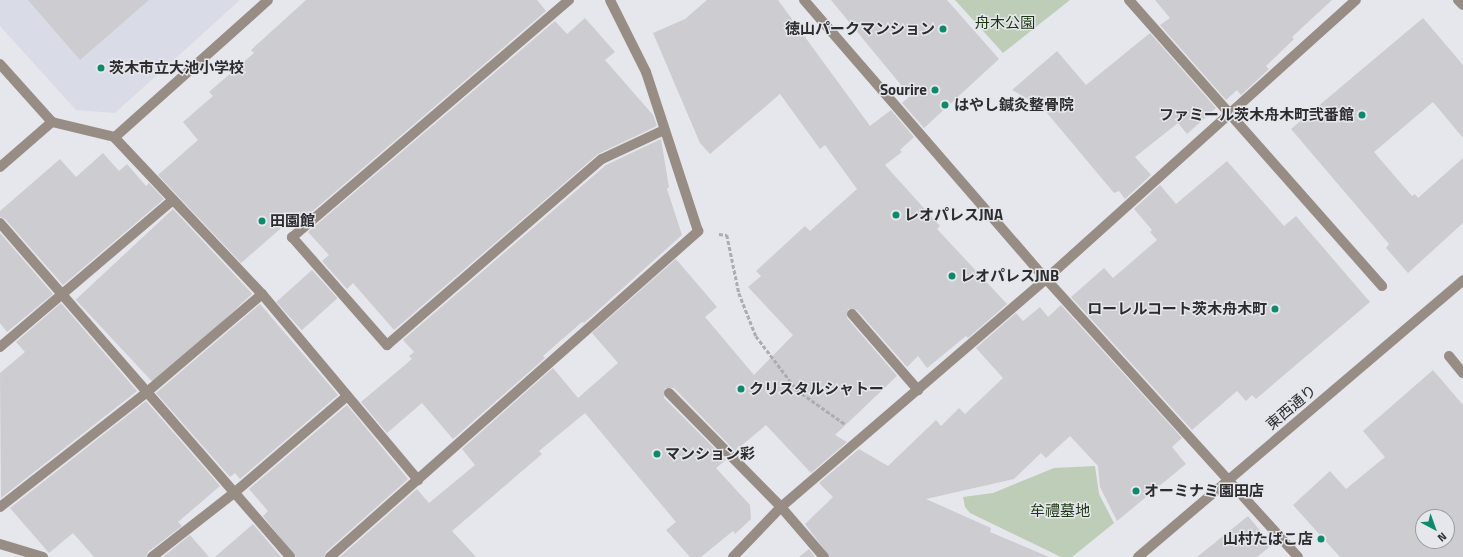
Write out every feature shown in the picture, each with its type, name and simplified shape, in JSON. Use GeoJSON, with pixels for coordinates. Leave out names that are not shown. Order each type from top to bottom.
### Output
{"type":"FeatureCollection","features":[{"type":"Feature","properties":{"kind":"street"},"geometry":{"type":"LineString","coordinates":[[114,137],[268,0]]}},
{"type":"Feature","properties":{"kind":"street"},"geometry":{"type":"LineString","coordinates":[[569,0],[292,237],[387,345],[602,159],[664,130]]}},
{"type":"Feature","properties":{"kind":"street"},"geometry":{"type":"LineString","coordinates":[[330,557],[698,231],[646,72],[610,0]]}},
{"type":"Feature","properties":{"kind":"street"},"geometry":{"type":"LineString","coordinates":[[804,0],[1046,279],[1229,479],[1298,557]]}},
{"type":"Feature","properties":{"kind":"street"},"geometry":{"type":"LineString","coordinates":[[1129,0],[1382,286]]}},
{"type":"Feature","properties":{"kind":"street"},"geometry":{"type":"LineString","coordinates":[[733,557],[781,507],[1046,279],[1231,115],[1356,0]]}},
{"type":"Feature","properties":{"kind":"street"},"geometry":{"type":"LineString","coordinates":[[1458,0],[1463,5]]}},
{"type":"Feature","properties":{"kind":"street"},"geometry":{"type":"LineString","coordinates":[[0,64],[52,122],[114,137],[262,294],[418,480]]}},
{"type":"Feature","properties":{"kind":"street"},"geometry":{"type":"LineString","coordinates":[[0,167],[52,122]]}},
{"type":"Feature","properties":{"kind":"street"},"geometry":{"type":"LineString","coordinates":[[0,347],[173,200]]}},
{"type":"Feature","properties":{"kind":"street"},"geometry":{"type":"LineString","coordinates":[[0,223],[290,557]]}},
{"type":"Feature","properties":{"kind":"street","name":"東西通り"},"geometry":{"type":"LineString","coordinates":[[1138,557],[1463,280]]}},
{"type":"Feature","properties":{"kind":"street"},"geometry":{"type":"LineString","coordinates":[[0,507],[148,392],[262,294]]}},
{"type":"Feature","properties":{"kind":"street"},"geometry":{"type":"LineString","coordinates":[[852,314],[918,390]]}},
{"type":"Feature","properties":{"kind":"street"},"geometry":{"type":"LineString","coordinates":[[1449,356],[1463,373]]}},
{"type":"Feature","properties":{"kind":"street"},"geometry":{"type":"LineString","coordinates":[[669,393],[781,507],[824,557]]}},
{"type":"Feature","properties":{"kind":"street"},"geometry":{"type":"LineString","coordinates":[[152,557],[234,493],[347,396]]}},
{"type":"Feature","properties":{"kind":"street"},"geometry":{"type":"LineString","coordinates":[[0,544],[43,557]]}},
{"type":"Feature","properties":{"kind":"path"},"geometry":{"type":"LineString","coordinates":[[698,231],[727,235],[739,293],[756,336],[797,390],[863,436]]}},
{"type":"Feature","properties":{"kind":"shaded area","name":"茨木市立大池小学校"},"geometry":{"type":"Polygon","coordinates":[[[0,0],[240,0],[115,113],[76,110],[0,26],[0,0]]]}},
{"type":"Feature","properties":{"kind":"green space","name":"舟木公園"},"geometry":{"type":"Polygon","coordinates":[[[955,0],[1070,0],[1003,53],[955,0]]]}},
{"type":"Feature","properties":{"kind":"green space","name":"牟禮墓地"},"geometry":{"type":"Polygon","coordinates":[[[1095,466],[1099,494],[1114,523],[1072,557],[1061,557],[970,513],[965,507],[963,497],[993,493],[1054,468],[1095,466]]]}},
{"type":"Feature","properties":{"kind":"building"},"geometry":{"type":"Polygon","coordinates":[[[28,0],[149,0],[80,60],[28,0]]]}},
{"type":"Feature","properties":{"kind":"building"},"geometry":{"type":"Polygon","coordinates":[[[306,0],[537,0],[546,11],[300,222],[295,216],[241,263],[158,175],[198,140],[183,122],[213,96],[209,92],[254,53],[251,50],[306,0]]]}},
{"type":"Feature","properties":{"kind":"building"},"geometry":{"type":"Polygon","coordinates":[[[707,0],[778,0],[870,126],[891,110],[914,137],[900,150],[902,152],[885,165],[940,226],[937,229],[1007,304],[968,338],[966,336],[927,368],[918,356],[907,367],[857,310],[848,309],[847,318],[897,376],[835,435],[847,442],[811,473],[766,425],[735,451],[674,388],[665,388],[664,398],[726,460],[716,468],[750,505],[751,519],[735,534],[733,531],[701,557],[690,557],[666,530],[676,522],[585,413],[539,451],[542,454],[452,531],[476,557],[340,557],[417,489],[429,503],[475,465],[462,449],[553,368],[578,398],[618,363],[592,333],[676,259],[717,307],[705,317],[754,375],[793,335],[748,287],[761,276],[756,271],[805,226],[810,231],[857,189],[825,145],[820,149],[780,94],[710,154],[700,143],[653,33],[685,19],[707,0]]]}},
{"type":"Feature","properties":{"kind":"building"},"geometry":{"type":"Polygon","coordinates":[[[831,0],[947,0],[999,59],[924,128],[902,103],[910,96],[831,0]]]}},
{"type":"Feature","properties":{"kind":"building"},"geometry":{"type":"Polygon","coordinates":[[[1155,0],[1332,0],[1292,37],[1294,39],[1266,66],[1269,69],[1241,95],[1237,90],[1226,100],[1160,25],[1170,18],[1155,0]]]}},
{"type":"Feature","properties":{"kind":"building"},"geometry":{"type":"Polygon","coordinates":[[[585,18],[615,52],[605,60],[653,115],[657,126],[598,154],[394,330],[353,283],[347,289],[322,261],[329,255],[308,232],[555,21],[567,34],[585,18]]]}},
{"type":"Feature","properties":{"kind":"building","name":"ファミール茨木舟木町弐番館"},"geometry":{"type":"Polygon","coordinates":[[[1423,18],[1463,65],[1463,138],[1433,102],[1374,152],[1412,196],[1415,194],[1418,198],[1463,158],[1463,223],[1408,273],[1386,248],[1389,244],[1291,129],[1423,18]]]}},
{"type":"Feature","properties":{"kind":"building"},"geometry":{"type":"Polygon","coordinates":[[[1150,33],[1216,108],[1187,134],[1178,123],[1135,157],[1151,175],[1125,199],[1119,191],[1114,193],[1042,107],[1012,90],[1057,51],[1086,85],[1150,33]]]}},
{"type":"Feature","properties":{"kind":"building"},"geometry":{"type":"Polygon","coordinates":[[[661,139],[669,187],[667,189],[682,235],[584,323],[582,322],[543,356],[545,358],[453,439],[422,403],[387,433],[361,402],[412,359],[409,356],[414,352],[403,340],[606,165],[661,139]]]}},
{"type":"Feature","properties":{"kind":"building"},"geometry":{"type":"Polygon","coordinates":[[[103,153],[119,171],[127,164],[146,186],[149,183],[164,199],[63,285],[5,219],[0,217],[0,211],[60,159],[76,177],[103,153]]]}},
{"type":"Feature","properties":{"kind":"building"},"geometry":{"type":"Polygon","coordinates":[[[1227,161],[1284,226],[1296,216],[1370,302],[1256,399],[1252,395],[1246,401],[1237,391],[1192,430],[1071,297],[1104,268],[1113,278],[1157,240],[1150,232],[1152,230],[1134,209],[1160,185],[1176,204],[1227,161]]]}},
{"type":"Feature","properties":{"kind":"building"},"geometry":{"type":"Polygon","coordinates":[[[173,209],[252,294],[155,385],[76,300],[173,209]]]}},
{"type":"Feature","properties":{"kind":"building"},"geometry":{"type":"Polygon","coordinates":[[[0,233],[53,294],[7,332],[0,323],[0,233]]]}},
{"type":"Feature","properties":{"kind":"building"},"geometry":{"type":"Polygon","coordinates":[[[312,270],[337,298],[302,330],[276,302],[312,270]]]}},
{"type":"Feature","properties":{"kind":"building"},"geometry":{"type":"Polygon","coordinates":[[[61,303],[137,391],[1,498],[0,373],[25,352],[16,342],[61,303]]]}},
{"type":"Feature","properties":{"kind":"building"},"geometry":{"type":"Polygon","coordinates":[[[260,304],[338,395],[240,479],[235,473],[230,477],[156,393],[260,304]]]}},
{"type":"Feature","properties":{"kind":"building"},"geometry":{"type":"Polygon","coordinates":[[[1061,305],[1182,438],[1172,447],[1186,464],[1117,521],[1100,487],[1098,466],[1070,436],[1046,458],[1041,453],[1014,479],[926,499],[991,528],[990,532],[1049,557],[830,557],[805,524],[833,497],[819,483],[859,449],[888,466],[936,420],[941,426],[959,408],[965,414],[1003,378],[976,348],[1016,313],[1023,321],[1040,307],[1048,317],[1061,305]]]}},
{"type":"Feature","properties":{"kind":"building"},"geometry":{"type":"Polygon","coordinates":[[[1433,370],[1463,405],[1463,557],[1340,557],[1293,505],[1330,471],[1346,489],[1385,457],[1363,431],[1433,370]]]}},
{"type":"Feature","properties":{"kind":"building"},"geometry":{"type":"Polygon","coordinates":[[[146,401],[220,486],[178,522],[182,526],[148,552],[146,557],[94,557],[73,533],[49,553],[10,508],[146,401]]]}},
{"type":"Feature","properties":{"kind":"building"},"geometry":{"type":"Polygon","coordinates":[[[347,405],[408,479],[326,552],[324,557],[296,557],[263,516],[268,511],[249,489],[347,405]]]}},
{"type":"Feature","properties":{"kind":"building"},"geometry":{"type":"Polygon","coordinates":[[[1248,516],[1272,545],[1257,557],[1197,557],[1248,516]]]}},
{"type":"Feature","properties":{"kind":"building"},"geometry":{"type":"Polygon","coordinates":[[[253,524],[281,557],[215,557],[253,524]]]}},
{"type":"Feature","properties":{"kind":"building"},"geometry":{"type":"Polygon","coordinates":[[[190,535],[209,557],[163,557],[190,535]]]}},
{"type":"Feature","properties":{"kind":"building"},"geometry":{"type":"Polygon","coordinates":[[[809,549],[815,557],[799,557],[809,549]]]}},
{"type":"Feature","properties":{"kind":"place","name":"徳山パークマンション"},"geometry":{"type":"Point","coordinates":[943,29]}},
{"type":"Feature","properties":{"kind":"place","name":"茨木市立大池小学校"},"geometry":{"type":"Point","coordinates":[101,68]}},
{"type":"Feature","properties":{"kind":"place","name":"Sourire"},"geometry":{"type":"Point","coordinates":[935,90]}},
{"type":"Feature","properties":{"kind":"place","name":"はやし鍼灸整骨院"},"geometry":{"type":"Point","coordinates":[945,105]}},
{"type":"Feature","properties":{"kind":"place","name":"ファミール茨木舟木町弐番館"},"geometry":{"type":"Point","coordinates":[1362,115]}},
{"type":"Feature","properties":{"kind":"place","name":"レオパレスJNA"},"geometry":{"type":"Point","coordinates":[896,215]}},
{"type":"Feature","properties":{"kind":"place","name":"田園館"},"geometry":{"type":"Point","coordinates":[262,221]}},
{"type":"Feature","properties":{"kind":"place","name":"レオパレスJNB"},"geometry":{"type":"Point","coordinates":[952,276]}},
{"type":"Feature","properties":{"kind":"place","name":"ローレルコート茨木舟木町"},"geometry":{"type":"Point","coordinates":[1275,309]}},
{"type":"Feature","properties":{"kind":"place","name":"クリスタルシャトー"},"geometry":{"type":"Point","coordinates":[741,389]}},
{"type":"Feature","properties":{"kind":"place","name":"マンション彩"},"geometry":{"type":"Point","coordinates":[657,454]}},
{"type":"Feature","properties":{"kind":"place","name":"オーミナミ園田店"},"geometry":{"type":"Point","coordinates":[1136,491]}},
{"type":"Feature","properties":{"kind":"place","name":"山村たばこ店"},"geometry":{"type":"Point","coordinates":[1321,539]}}]}
